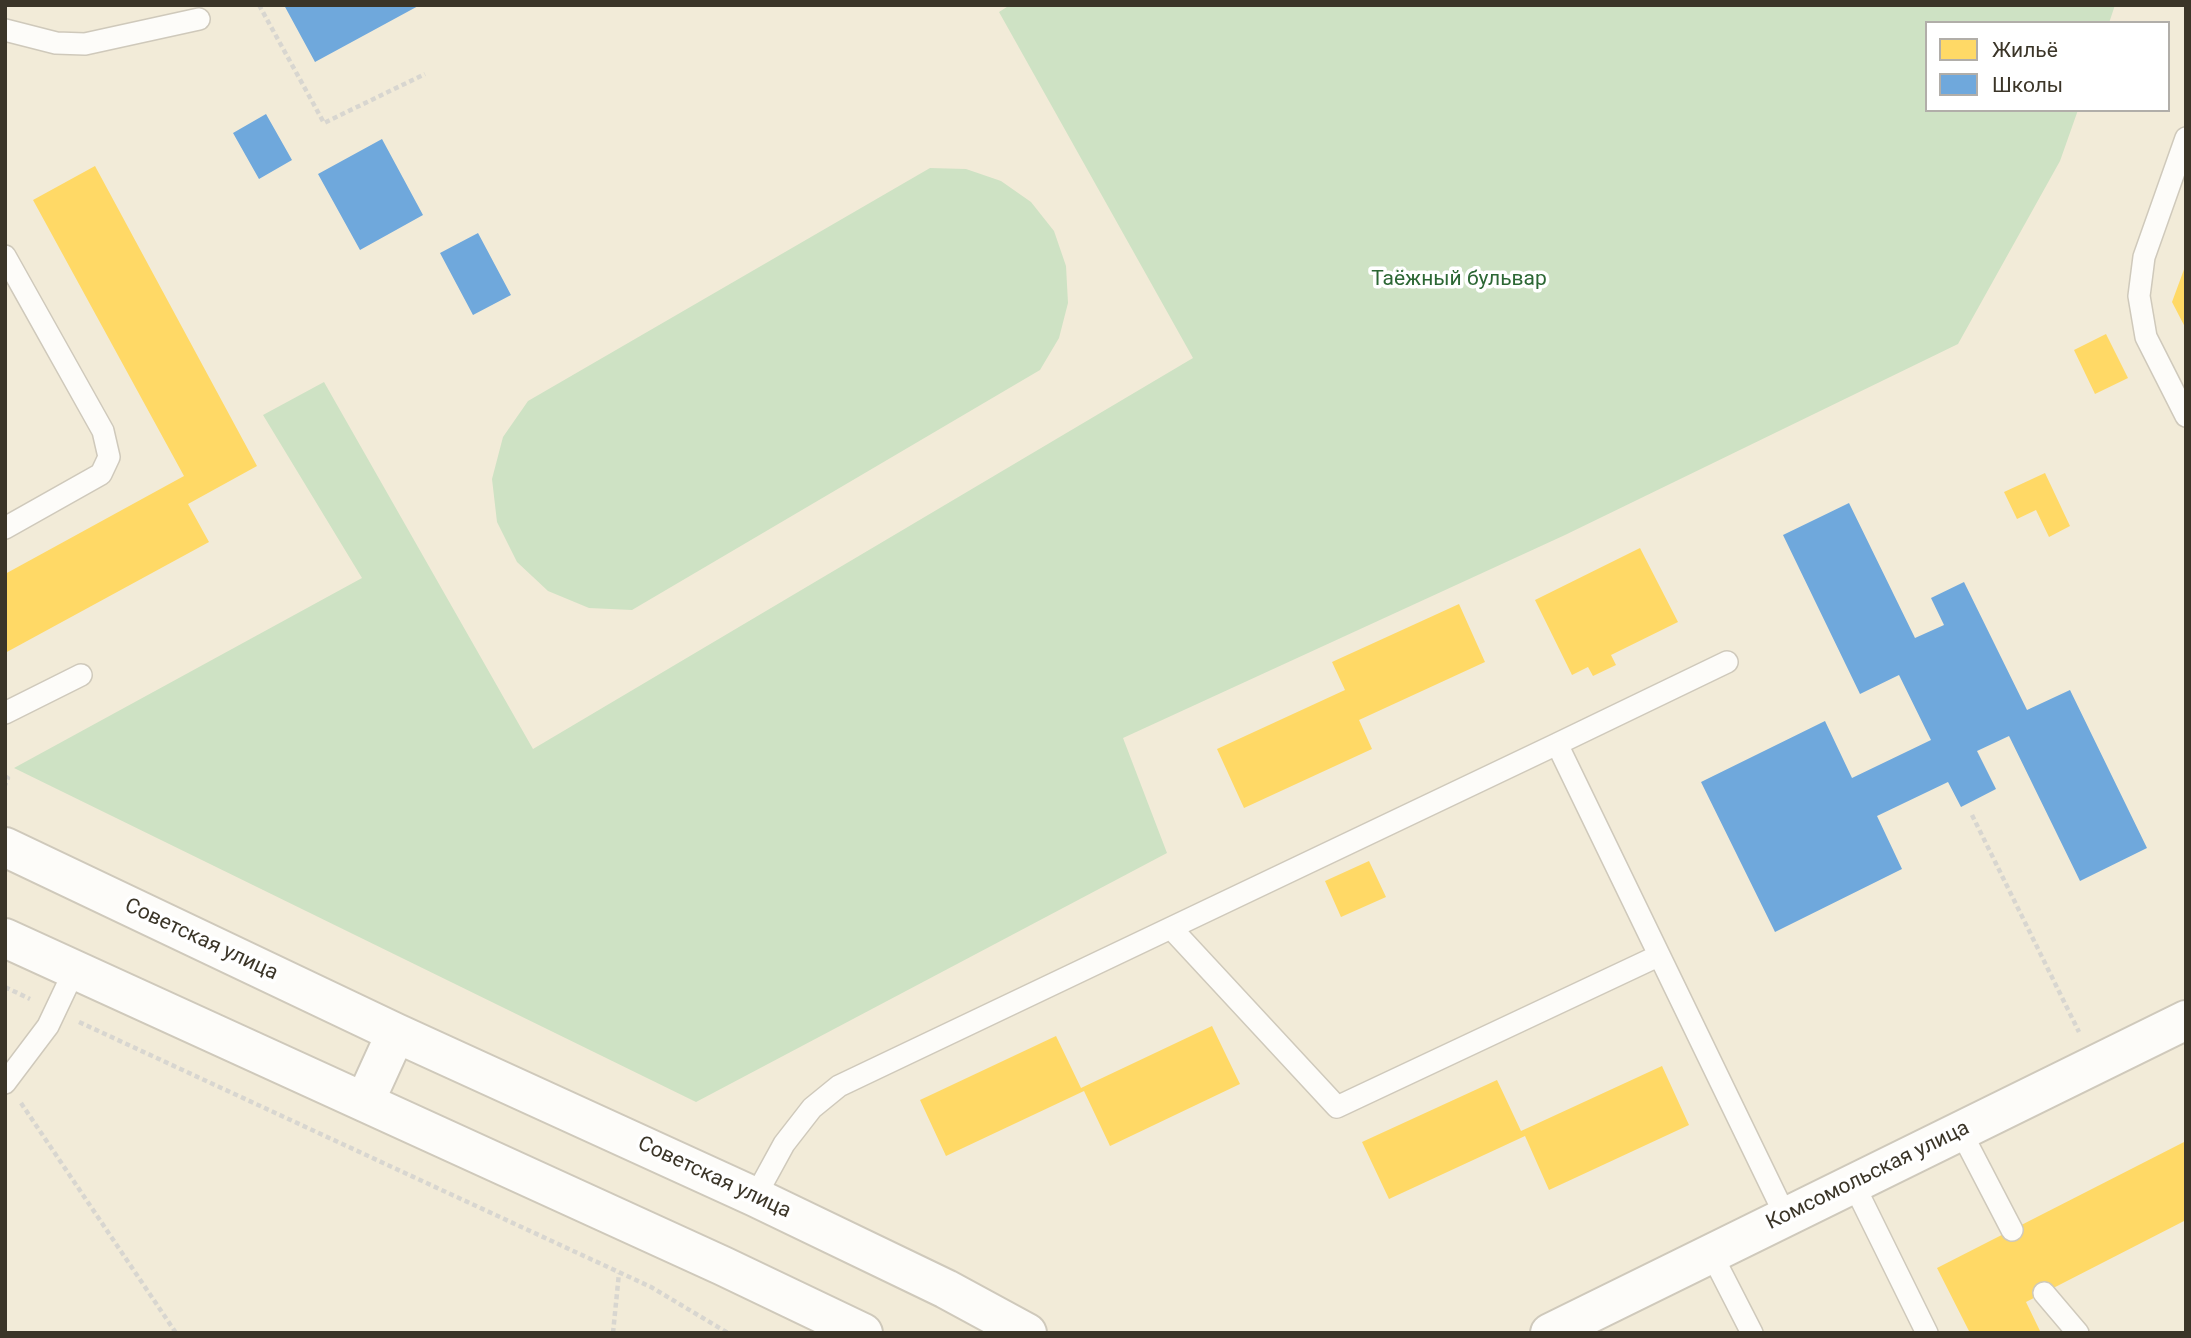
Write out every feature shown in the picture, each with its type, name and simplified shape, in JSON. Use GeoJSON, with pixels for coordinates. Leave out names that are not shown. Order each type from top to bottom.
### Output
{"type":"FeatureCollection","features":[{"type":"Feature","properties":{"kind":"street","name":"Советская улица"},"geometry":{"type":"LineString","coordinates":[[5,847],[396,1033],[755,1196],[946,1289],[1027,1333]]}},
{"type":"Feature","properties":{"kind":"street"},"geometry":{"type":"LineString","coordinates":[[5,937],[723,1266],[863,1333]]}},
{"type":"Feature","properties":{"kind":"street","name":"Комсомольская улица"},"geometry":{"type":"LineString","coordinates":[[1550,1333],[2186,1020]]}},
{"type":"Feature","properties":{"kind":"street"},"geometry":{"type":"LineString","coordinates":[[365,1101],[396,1033]]}},
{"type":"Feature","properties":{"kind":"lane"},"geometry":{"type":"LineString","coordinates":[[5,30],[55,43],[85,44],[199,19]]}},
{"type":"Feature","properties":{"kind":"lane"},"geometry":{"type":"LineString","coordinates":[[2186,138],[2144,257],[2139,296],[2146,337],[2186,416]]}},
{"type":"Feature","properties":{"kind":"lane"},"geometry":{"type":"LineString","coordinates":[[5,256],[103,431],[109,457],[101,474],[5,528]]}},
{"type":"Feature","properties":{"kind":"lane"},"geometry":{"type":"LineString","coordinates":[[755,1196],[785,1144],[811,1108],[839,1086],[1727,662]]}},
{"type":"Feature","properties":{"kind":"lane"},"geometry":{"type":"LineString","coordinates":[[5,713],[81,675]]}},
{"type":"Feature","properties":{"kind":"lane"},"geometry":{"type":"LineString","coordinates":[[1557,744],[1786,1217]]}},
{"type":"Feature","properties":{"kind":"lane"},"geometry":{"type":"LineString","coordinates":[[1171,928],[1337,1107],[1658,956]]}},
{"type":"Feature","properties":{"kind":"lane"},"geometry":{"type":"LineString","coordinates":[[6,1082],[48,1026],[75,969]]}},
{"type":"Feature","properties":{"kind":"lane"},"geometry":{"type":"LineString","coordinates":[[1960,1130],[2012,1230]]}},
{"type":"Feature","properties":{"kind":"lane"},"geometry":{"type":"LineString","coordinates":[[1853,1183],[1927,1333]]}},
{"type":"Feature","properties":{"kind":"lane"},"geometry":{"type":"LineString","coordinates":[[1711,1253],[1752,1333]]}},
{"type":"Feature","properties":{"kind":"lane"},"geometry":{"type":"LineString","coordinates":[[2044,1293],[2078,1333]]}},
{"type":"Feature","properties":{"kind":"path"},"geometry":{"type":"LineString","coordinates":[[259,5],[324,123],[425,74]]}},
{"type":"Feature","properties":{"kind":"path"},"geometry":{"type":"LineString","coordinates":[[5,776],[8,778],[5,785]]}},
{"type":"Feature","properties":{"kind":"path"},"geometry":{"type":"LineString","coordinates":[[1972,815],[2094,1065]]}},
{"type":"Feature","properties":{"kind":"path"},"geometry":{"type":"LineString","coordinates":[[5,987],[651,1287],[728,1333]]}},
{"type":"Feature","properties":{"kind":"path"},"geometry":{"type":"LineString","coordinates":[[6,1082],[176,1333]]}},
{"type":"Feature","properties":{"kind":"path"},"geometry":{"type":"LineString","coordinates":[[613,1333],[619,1273]]}},
{"type":"Feature","properties":{"kind":"green space","name":"Таёжный бульвар"},"geometry":{"type":"Polygon","coordinates":[[[1010,5],[2115,5],[2110,21],[1925,21],[1925,112],[2077,112],[2060,161],[1958,344],[1565,535],[1123,738],[1167,853],[696,1102],[14,768],[362,578],[263,415],[324,382],[533,749],[1193,358],[999,12],[1010,5]]]}},
{"type":"Feature","properties":{"kind":"green space"},"geometry":{"type":"Polygon","coordinates":[[[930,168],[966,169],[1001,181],[1031,202],[1054,231],[1066,266],[1068,303],[1059,338],[1040,370],[632,610],[589,608],[548,591],[517,562],[497,522],[492,479],[503,437],[528,401],[930,168]]]}},
{"type":"Feature","properties":{"kind":"building: Жильё"},"geometry":{"type":"Polygon","coordinates":[[[95,166],[257,466],[188,504],[209,542],[5,653],[5,574],[184,476],[33,200],[95,166]]]}},
{"type":"Feature","properties":{"kind":"building: Жильё"},"geometry":{"type":"Polygon","coordinates":[[[2186,264],[2186,329],[2172,302],[2186,264]]]}},
{"type":"Feature","properties":{"kind":"building: Жильё"},"geometry":{"type":"Polygon","coordinates":[[[2106,334],[2128,378],[2095,394],[2074,350],[2106,334]]]}},
{"type":"Feature","properties":{"kind":"building: Жильё"},"geometry":{"type":"Polygon","coordinates":[[[2045,473],[2070,526],[2049,537],[2036,510],[2017,519],[2004,492],[2045,473]]]}},
{"type":"Feature","properties":{"kind":"building: Жильё"},"geometry":{"type":"Polygon","coordinates":[[[1640,548],[1678,622],[1611,655],[1616,665],[1593,676],[1588,667],[1572,675],[1535,600],[1640,548]]]}},
{"type":"Feature","properties":{"kind":"building: Жильё"},"geometry":{"type":"Polygon","coordinates":[[[1459,604],[1485,662],[1359,720],[1372,749],[1244,808],[1217,749],[1345,690],[1332,662],[1459,604]]]}},
{"type":"Feature","properties":{"kind":"building: Жильё"},"geometry":{"type":"Polygon","coordinates":[[[1369,861],[1386,897],[1341,917],[1325,881],[1369,861]]]}},
{"type":"Feature","properties":{"kind":"building: Жильё"},"geometry":{"type":"Polygon","coordinates":[[[1212,1026],[1240,1084],[1110,1146],[1084,1091],[946,1156],[920,1100],[1056,1036],[1081,1088],[1212,1026]]]}},
{"type":"Feature","properties":{"kind":"building: Жильё"},"geometry":{"type":"Polygon","coordinates":[[[1662,1066],[1689,1125],[1549,1190],[1525,1136],[1389,1199],[1362,1142],[1497,1080],[1521,1131],[1662,1066]]]}},
{"type":"Feature","properties":{"kind":"building: Жильё"},"geometry":{"type":"Polygon","coordinates":[[[2186,1141],[2186,1220],[2026,1302],[2041,1333],[1970,1333],[1937,1268],[2186,1141]]]}},
{"type":"Feature","properties":{"kind":"building: Школы"},"geometry":{"type":"Polygon","coordinates":[[[284,5],[420,5],[315,62],[284,5]]]}},
{"type":"Feature","properties":{"kind":"building: Школы"},"geometry":{"type":"Polygon","coordinates":[[[266,114],[292,160],[259,179],[233,133],[266,114]]]}},
{"type":"Feature","properties":{"kind":"building: Школы"},"geometry":{"type":"Polygon","coordinates":[[[382,139],[423,215],[360,250],[318,174],[382,139]]]}},
{"type":"Feature","properties":{"kind":"building: Школы"},"geometry":{"type":"Polygon","coordinates":[[[478,233],[511,295],[473,315],[440,253],[478,233]]]}},
{"type":"Feature","properties":{"kind":"building: Школы"},"geometry":{"type":"Polygon","coordinates":[[[1849,503],[1915,638],[1944,625],[1931,598],[1964,582],[2027,710],[2070,690],[2147,848],[2080,881],[2009,736],[1977,751],[1996,789],[1961,807],[1948,782],[1877,816],[1902,869],[1775,932],[1701,782],[1825,721],[1852,778],[1931,740],[1899,675],[1860,694],[1783,535],[1849,503]]]}}]}
